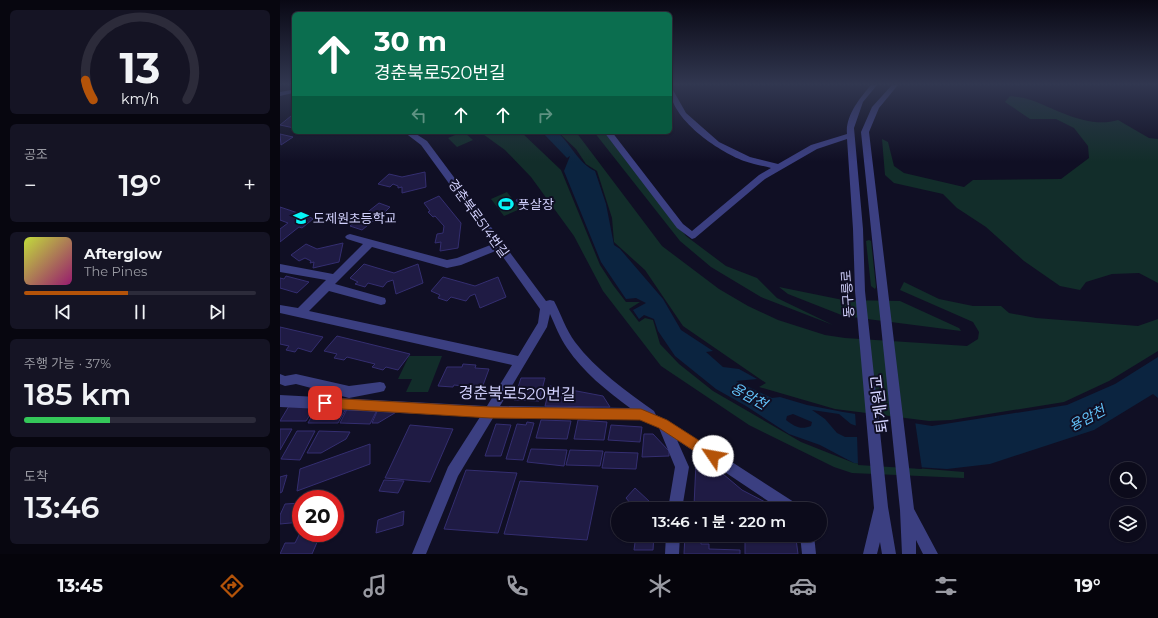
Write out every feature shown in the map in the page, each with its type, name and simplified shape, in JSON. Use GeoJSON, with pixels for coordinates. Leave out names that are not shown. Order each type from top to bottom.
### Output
{"type":"FeatureCollection","features":[{"type":"Feature","properties":{"kind":"street"},"geometry":{"type":"LineString","coordinates":[[681,111],[716,144],[747,159],[778,167]]}},
{"type":"Feature","properties":{"kind":"street","name":"동구릉로"},"geometry":{"type":"LineString","coordinates":[[857,111],[850,128],[850,135],[858,229],[860,291],[881,507]]}},
{"type":"Feature","properties":{"kind":"street","name":"퇴계원교"},"geometry":{"type":"LineString","coordinates":[[874,111],[865,132],[882,294],[908,510],[909,554]]}},
{"type":"Feature","properties":{"kind":"street","name":"경춘북로514번길"},"geometry":{"type":"LineString","coordinates":[[411,134],[424,143],[545,308],[550,304],[571,344],[598,374],[628,400],[781,502]]}},
{"type":"Feature","properties":{"kind":"street"},"geometry":{"type":"LineString","coordinates":[[610,134],[680,226],[692,236],[762,177],[814,147],[850,135]]}},
{"type":"Feature","properties":{"kind":"street"},"geometry":{"type":"LineString","coordinates":[[350,237],[447,264],[458,262],[499,246]]}},
{"type":"Feature","properties":{"kind":"street"},"geometry":{"type":"LineString","coordinates":[[300,313],[370,243]]}},
{"type":"Feature","properties":{"kind":"street"},"geometry":{"type":"LineString","coordinates":[[280,268],[335,278]]}},
{"type":"Feature","properties":{"kind":"street"},"geometry":{"type":"LineString","coordinates":[[327,286],[381,301]]}},
{"type":"Feature","properties":{"kind":"street"},"geometry":{"type":"LineString","coordinates":[[419,554],[453,472],[543,324],[545,308]]}},
{"type":"Feature","properties":{"kind":"street"},"geometry":{"type":"LineString","coordinates":[[280,309],[521,362]]}},
{"type":"Feature","properties":{"kind":"street"},"geometry":{"type":"LineString","coordinates":[[280,379],[285,381],[296,379],[349,392],[380,387]]}},
{"type":"Feature","properties":{"kind":"street","name":"경춘북로520번길"},"geometry":{"type":"LineString","coordinates":[[280,401],[370,404],[490,412],[641,414],[663,424]]}},
{"type":"Feature","properties":{"kind":"street"},"geometry":{"type":"LineString","coordinates":[[663,424],[682,466],[676,502]]}},
{"type":"Feature","properties":{"kind":"street"},"geometry":{"type":"LineString","coordinates":[[870,554],[881,507]]}},
{"type":"Feature","properties":{"kind":"street"},"geometry":{"type":"LineString","coordinates":[[881,507],[889,554]]}},
{"type":"Feature","properties":{"kind":"street"},"geometry":{"type":"LineString","coordinates":[[908,510],[931,554]]}},
{"type":"Feature","properties":{"kind":"street"},"geometry":{"type":"LineString","coordinates":[[672,554],[673,542]]}},
{"type":"Feature","properties":{"kind":"street"},"geometry":{"type":"LineString","coordinates":[[808,542],[809,554]]}},
{"type":"Feature","properties":{"kind":"green space"},"geometry":{"type":"Polygon","coordinates":[[[1018,111],[1058,111],[1074,117],[1096,122],[1118,120],[1149,138],[1158,139],[1158,283],[1139,273],[1112,274],[1086,282],[1080,290],[1060,286],[1024,261],[986,227],[957,208],[943,194],[894,183],[885,175],[882,139],[888,142],[894,166],[904,173],[964,187],[973,180],[1061,179],[1089,158],[1088,146],[1074,128],[1056,119],[1030,119],[1018,111]]]}},
{"type":"Feature","properties":{"kind":"green space"},"geometry":{"type":"Polygon","coordinates":[[[457,134],[466,134],[473,140],[457,147],[448,138],[457,134]]]}},
{"type":"Feature","properties":{"kind":"green space"},"geometry":{"type":"Polygon","coordinates":[[[483,134],[523,134],[561,170],[600,265],[626,302],[640,302],[629,309],[639,322],[645,318],[653,320],[660,344],[679,364],[713,391],[801,442],[854,463],[964,472],[964,478],[852,473],[834,467],[749,425],[661,366],[603,291],[574,236],[531,177],[505,150],[483,134]]]}},
{"type":"Feature","properties":{"kind":"green space"},"geometry":{"type":"Polygon","coordinates":[[[560,134],[578,134],[662,246],[719,289],[748,306],[778,320],[825,335],[845,338],[967,346],[978,339],[979,332],[973,322],[900,290],[904,282],[939,299],[973,306],[1001,306],[1009,313],[1036,318],[1138,326],[1158,319],[1158,351],[1109,381],[1064,402],[951,420],[929,421],[835,409],[759,387],[766,383],[683,326],[645,270],[614,242],[612,218],[597,171],[586,164],[576,149],[560,134]]]}},
{"type":"Feature","properties":{"kind":"green space"},"geometry":{"type":"Polygon","coordinates":[[[596,134],[606,134],[686,236],[726,266],[757,278],[777,298],[833,325],[761,297],[711,267],[680,241],[596,134]]]}},
{"type":"Feature","properties":{"kind":"green space","name":"풋살장"},"geometry":{"type":"Polygon","coordinates":[[[507,192],[520,209],[504,216],[491,199],[507,192]]]}},
{"type":"Feature","properties":{"kind":"green space"},"geometry":{"type":"Polygon","coordinates":[[[866,241],[871,241],[875,289],[871,286],[866,241]]]}},
{"type":"Feature","properties":{"kind":"green space"},"geometry":{"type":"Polygon","coordinates":[[[779,287],[843,300],[900,301],[959,328],[961,331],[844,316],[788,294],[779,287]]]}},
{"type":"Feature","properties":{"kind":"green space"},"geometry":{"type":"Polygon","coordinates":[[[409,356],[442,356],[428,392],[406,392],[412,379],[398,379],[409,356]]]}},
{"type":"Feature","properties":{"kind":"water","name":"용암천"},"geometry":{"type":"Polygon","coordinates":[[[544,134],[559,134],[579,158],[589,168],[595,171],[606,204],[614,245],[620,249],[663,299],[681,330],[713,351],[706,352],[723,367],[739,369],[757,379],[736,381],[772,398],[780,397],[807,405],[843,412],[932,426],[1067,405],[1115,384],[1158,357],[1158,398],[1153,394],[1094,430],[990,464],[947,469],[854,463],[820,445],[789,434],[746,406],[716,389],[675,356],[658,331],[654,319],[644,315],[639,319],[633,310],[646,303],[636,298],[626,299],[601,262],[564,171],[570,156],[567,158],[544,134]],[[812,410],[825,419],[837,433],[845,437],[859,437],[860,427],[851,424],[839,414],[812,410]],[[793,414],[787,416],[786,420],[798,427],[804,428],[811,426],[812,422],[793,414]]]}},
{"type":"Feature","properties":{"kind":"pier"},"geometry":{"type":"Polygon","coordinates":[[[855,412],[915,421],[922,469],[858,465],[857,435],[859,432],[856,428],[855,412]]]}},
{"type":"Feature","properties":{"kind":"building"},"geometry":{"type":"Polygon","coordinates":[[[291,116],[292,116],[292,128],[280,125],[291,116]]]}},
{"type":"Feature","properties":{"kind":"building"},"geometry":{"type":"Polygon","coordinates":[[[280,134],[293,137],[281,145],[280,134]]]}},
{"type":"Feature","properties":{"kind":"building"},"geometry":{"type":"Polygon","coordinates":[[[425,172],[426,187],[402,193],[402,187],[398,188],[398,186],[393,184],[390,187],[378,184],[389,174],[402,177],[425,172]]]}},
{"type":"Feature","properties":{"kind":"building"},"geometry":{"type":"Polygon","coordinates":[[[439,196],[461,223],[458,248],[440,251],[441,242],[435,243],[437,234],[443,233],[444,226],[435,216],[433,217],[428,212],[430,211],[424,203],[439,196]]]}},
{"type":"Feature","properties":{"kind":"building"},"geometry":{"type":"Polygon","coordinates":[[[520,198],[524,204],[519,205],[516,200],[520,198]]]}},
{"type":"Feature","properties":{"kind":"building"},"geometry":{"type":"Polygon","coordinates":[[[379,203],[390,207],[375,222],[373,221],[362,230],[350,226],[379,203]]]}},
{"type":"Feature","properties":{"kind":"building"},"geometry":{"type":"Polygon","coordinates":[[[280,207],[313,219],[302,228],[299,227],[280,242],[280,229],[288,223],[280,220],[280,207]]]}},
{"type":"Feature","properties":{"kind":"building"},"geometry":{"type":"Polygon","coordinates":[[[343,243],[339,262],[313,268],[314,262],[310,263],[311,261],[305,258],[299,261],[291,255],[306,244],[317,249],[343,243]]]}},
{"type":"Feature","properties":{"kind":"building"},"geometry":{"type":"Polygon","coordinates":[[[364,264],[394,273],[418,264],[423,283],[396,294],[393,280],[387,282],[383,287],[368,283],[365,287],[355,284],[358,282],[350,278],[364,264]]]}},
{"type":"Feature","properties":{"kind":"building"},"geometry":{"type":"Polygon","coordinates":[[[286,276],[309,282],[297,293],[280,288],[280,278],[284,279],[286,276]]]}},
{"type":"Feature","properties":{"kind":"building"},"geometry":{"type":"Polygon","coordinates":[[[443,277],[475,286],[498,277],[506,297],[480,308],[475,294],[470,296],[466,301],[451,297],[447,301],[438,298],[440,295],[431,291],[443,277]]]}},
{"type":"Feature","properties":{"kind":"building"},"geometry":{"type":"Polygon","coordinates":[[[280,327],[323,337],[311,352],[298,348],[295,352],[286,350],[289,346],[280,344],[280,327]]]}},
{"type":"Feature","properties":{"kind":"building"},"geometry":{"type":"Polygon","coordinates":[[[337,336],[410,354],[398,370],[386,367],[383,370],[372,367],[375,364],[347,357],[344,360],[334,358],[337,354],[324,351],[337,336]]]}},
{"type":"Feature","properties":{"kind":"building"},"geometry":{"type":"Polygon","coordinates":[[[463,364],[476,365],[475,368],[489,369],[482,388],[454,385],[453,387],[438,386],[447,367],[462,367],[463,364]]]}},
{"type":"Feature","properties":{"kind":"building"},"geometry":{"type":"Polygon","coordinates":[[[521,378],[545,378],[539,401],[514,400],[521,378]]]}},
{"type":"Feature","properties":{"kind":"building"},"geometry":{"type":"Polygon","coordinates":[[[550,386],[603,396],[610,407],[545,406],[550,386]]]}},
{"type":"Feature","properties":{"kind":"building"},"geometry":{"type":"Polygon","coordinates":[[[289,406],[315,407],[306,421],[280,421],[289,406]]]}},
{"type":"Feature","properties":{"kind":"building"},"geometry":{"type":"Polygon","coordinates":[[[317,406],[347,407],[338,423],[308,423],[317,406]]]}},
{"type":"Feature","properties":{"kind":"building"},"geometry":{"type":"Polygon","coordinates":[[[348,407],[378,408],[370,424],[340,423],[348,407]]]}},
{"type":"Feature","properties":{"kind":"building"},"geometry":{"type":"Polygon","coordinates":[[[379,407],[398,411],[378,423],[372,423],[379,407]]]}},
{"type":"Feature","properties":{"kind":"building"},"geometry":{"type":"Polygon","coordinates":[[[541,420],[571,421],[567,439],[536,438],[541,420]]]}},
{"type":"Feature","properties":{"kind":"building"},"geometry":{"type":"Polygon","coordinates":[[[578,420],[607,422],[604,440],[574,439],[578,420]]]}},
{"type":"Feature","properties":{"kind":"building"},"geometry":{"type":"Polygon","coordinates":[[[527,422],[534,423],[523,460],[506,459],[517,424],[526,425],[527,422]]]}},
{"type":"Feature","properties":{"kind":"building"},"geometry":{"type":"Polygon","coordinates":[[[496,424],[511,425],[501,456],[485,456],[496,424]]]}},
{"type":"Feature","properties":{"kind":"building"},"geometry":{"type":"Polygon","coordinates":[[[410,425],[453,429],[430,482],[385,478],[410,425]]]}},
{"type":"Feature","properties":{"kind":"building"},"geometry":{"type":"Polygon","coordinates":[[[611,425],[642,427],[640,442],[608,440],[611,425]]]}},
{"type":"Feature","properties":{"kind":"building"},"geometry":{"type":"Polygon","coordinates":[[[280,429],[292,429],[280,450],[280,429]]]}},
{"type":"Feature","properties":{"kind":"building"},"geometry":{"type":"Polygon","coordinates":[[[297,431],[315,431],[300,460],[281,459],[297,431]]]}},
{"type":"Feature","properties":{"kind":"building"},"geometry":{"type":"Polygon","coordinates":[[[319,431],[350,432],[346,439],[321,453],[307,453],[319,431]]]}},
{"type":"Feature","properties":{"kind":"building"},"geometry":{"type":"Polygon","coordinates":[[[644,434],[653,434],[669,451],[669,456],[642,457],[644,434]]]}},
{"type":"Feature","properties":{"kind":"building"},"geometry":{"type":"Polygon","coordinates":[[[370,444],[370,464],[297,490],[300,469],[370,444]]]}},
{"type":"Feature","properties":{"kind":"building"},"geometry":{"type":"Polygon","coordinates":[[[531,449],[567,450],[564,466],[527,462],[531,449]]]}},
{"type":"Feature","properties":{"kind":"building"},"geometry":{"type":"Polygon","coordinates":[[[570,450],[603,451],[600,466],[566,465],[570,450]]]}},
{"type":"Feature","properties":{"kind":"building"},"geometry":{"type":"Polygon","coordinates":[[[605,452],[638,453],[636,469],[602,468],[605,452]]]}},
{"type":"Feature","properties":{"kind":"building"},"geometry":{"type":"Polygon","coordinates":[[[696,462],[710,463],[742,490],[765,502],[694,502],[696,462]]]}},
{"type":"Feature","properties":{"kind":"building"},"geometry":{"type":"Polygon","coordinates":[[[466,470],[517,473],[498,533],[444,529],[466,470]]]}},
{"type":"Feature","properties":{"kind":"building"},"geometry":{"type":"Polygon","coordinates":[[[287,475],[282,492],[280,493],[280,477],[287,475]]]}},
{"type":"Feature","properties":{"kind":"building"},"geometry":{"type":"Polygon","coordinates":[[[384,480],[404,481],[398,493],[379,491],[384,480]]]}},
{"type":"Feature","properties":{"kind":"building"},"geometry":{"type":"Polygon","coordinates":[[[520,481],[598,486],[587,540],[504,534],[520,481]]]}},
{"type":"Feature","properties":{"kind":"building"},"geometry":{"type":"Polygon","coordinates":[[[635,488],[650,502],[629,502],[626,498],[635,488]]]}},
{"type":"Feature","properties":{"kind":"building"},"geometry":{"type":"Polygon","coordinates":[[[285,504],[292,504],[292,523],[280,524],[280,515],[285,504]]]}},
{"type":"Feature","properties":{"kind":"building"},"geometry":{"type":"Polygon","coordinates":[[[404,511],[403,525],[376,533],[378,520],[404,511]]]}},
{"type":"Feature","properties":{"kind":"building"},"geometry":{"type":"Polygon","coordinates":[[[317,542],[312,554],[280,554],[285,543],[317,542]]]}},
{"type":"Feature","properties":{"kind":"building"},"geometry":{"type":"Polygon","coordinates":[[[635,542],[654,542],[653,550],[634,550],[635,542]]]}},
{"type":"Feature","properties":{"kind":"building"},"geometry":{"type":"Polygon","coordinates":[[[685,542],[701,542],[701,544],[709,544],[709,549],[740,550],[740,554],[684,554],[685,542]]]}},
{"type":"Feature","properties":{"kind":"building"},"geometry":{"type":"Polygon","coordinates":[[[745,542],[796,542],[798,554],[745,554],[745,542]]]}},
{"type":"Feature","properties":{"kind":"place","name":"풋살장"},"geometry":{"type":"Point","coordinates":[506,204]}},
{"type":"Feature","properties":{"kind":"place","name":"도제원초등학교"},"geometry":{"type":"Point","coordinates":[301,218]}},
{"type":"Feature","properties":{"kind":"route"},"geometry":{"type":"LineString","coordinates":[[325,403],[370,404],[490,412],[596,412],[641,414],[663,424],[713,456]]}}]}
